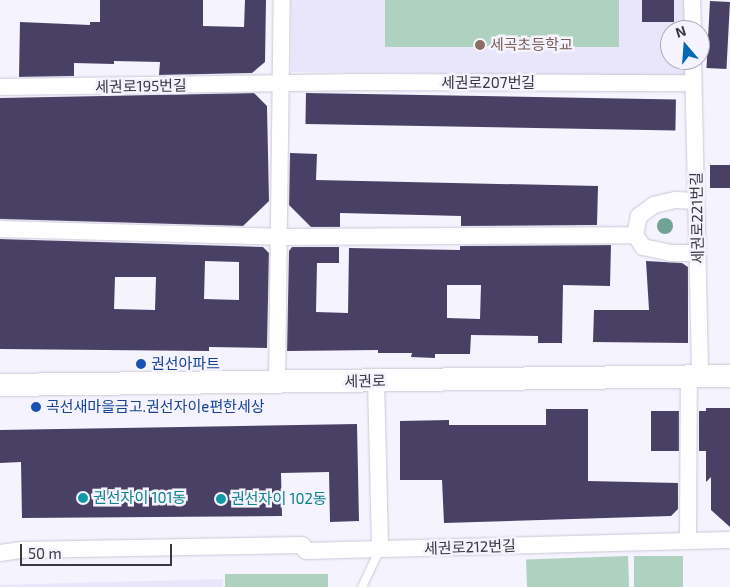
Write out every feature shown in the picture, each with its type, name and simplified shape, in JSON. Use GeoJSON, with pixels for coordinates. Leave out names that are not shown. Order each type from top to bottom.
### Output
{"type":"FeatureCollection","features":[{"type":"Feature","properties":{"kind":"street"},"geometry":{"type":"LineString","coordinates":[[277,382],[282,0]]}},
{"type":"Feature","properties":{"kind":"street"},"geometry":{"type":"LineString","coordinates":[[692,0],[693,20]]}},
{"type":"Feature","properties":{"kind":"street","name":"세권로221번길"},"geometry":{"type":"LineString","coordinates":[[688,540],[698,253],[693,70]]}},
{"type":"Feature","properties":{"kind":"street","name":"세권로207번길"},"geometry":{"type":"LineString","coordinates":[[282,84],[694,83]]}},
{"type":"Feature","properties":{"kind":"street","name":"세권로195번길"},"geometry":{"type":"LineString","coordinates":[[0,87],[282,84]]}},
{"type":"Feature","properties":{"kind":"street"},"geometry":{"type":"LineString","coordinates":[[696,201],[675,200],[654,206],[639,216],[635,235],[642,247],[671,253],[698,253]]}},
{"type":"Feature","properties":{"kind":"street"},"geometry":{"type":"LineString","coordinates":[[0,229],[278,237],[635,235]]}},
{"type":"Feature","properties":{"kind":"street","name":"세권로"},"geometry":{"type":"LineString","coordinates":[[0,385],[730,376]]}},
{"type":"Feature","properties":{"kind":"street"},"geometry":{"type":"LineString","coordinates":[[376,381],[380,550]]}},
{"type":"Feature","properties":{"kind":"street","name":"세권로212번길"},"geometry":{"type":"LineString","coordinates":[[0,553],[21,550],[302,545],[306,551],[380,550],[730,540]]}},
{"type":"Feature","properties":{"kind":"lane"},"geometry":{"type":"LineString","coordinates":[[362,587],[380,550]]}},
{"type":"Feature","properties":{"kind":"shaded area","name":"세곡초등학교"},"geometry":{"type":"Polygon","coordinates":[[[291,0],[688,0],[688,20],[660,20],[660,70],[689,70],[689,76],[291,72],[291,0]]]}},
{"type":"Feature","properties":{"kind":"shaded area"},"geometry":{"type":"Polygon","coordinates":[[[223,579],[223,587],[0,587],[0,585],[223,579]]]}},
{"type":"Feature","properties":{"kind":"green space"},"geometry":{"type":"Polygon","coordinates":[[[385,0],[619,0],[619,47],[385,47],[385,0]]]}},
{"type":"Feature","properties":{"kind":"green space"},"geometry":{"type":"Polygon","coordinates":[[[628,556],[629,587],[527,587],[526,560],[628,556]]]}},
{"type":"Feature","properties":{"kind":"green space"},"geometry":{"type":"Polygon","coordinates":[[[634,556],[683,556],[683,587],[634,587],[634,556]]]}},
{"type":"Feature","properties":{"kind":"green space"},"geometry":{"type":"Polygon","coordinates":[[[225,574],[328,574],[328,587],[225,587],[225,574]]]}},
{"type":"Feature","properties":{"kind":"building"},"geometry":{"type":"Polygon","coordinates":[[[100,0],[203,0],[203,26],[244,27],[245,0],[266,0],[265,62],[252,73],[159,75],[160,62],[114,61],[114,64],[74,63],[74,76],[19,77],[20,22],[90,25],[90,22],[100,22],[100,0]]]}},
{"type":"Feature","properties":{"kind":"building"},"geometry":{"type":"Polygon","coordinates":[[[642,0],[674,0],[674,20],[642,22],[642,0]]]}},
{"type":"Feature","properties":{"kind":"building"},"geometry":{"type":"Polygon","coordinates":[[[710,1],[730,2],[726,69],[710,68],[710,1]]]}},
{"type":"Feature","properties":{"kind":"building"},"geometry":{"type":"Polygon","coordinates":[[[254,93],[267,106],[269,201],[243,226],[0,219],[0,98],[254,93]]]}},
{"type":"Feature","properties":{"kind":"building"},"geometry":{"type":"Polygon","coordinates":[[[306,93],[676,99],[675,130],[305,124],[306,93]]]}},
{"type":"Feature","properties":{"kind":"building"},"geometry":{"type":"Polygon","coordinates":[[[290,153],[317,154],[316,180],[598,186],[597,225],[461,226],[461,216],[340,213],[340,227],[311,227],[289,205],[290,153]]]}},
{"type":"Feature","properties":{"kind":"building"},"geometry":{"type":"Polygon","coordinates":[[[710,165],[730,165],[730,188],[710,188],[710,165]]]}},
{"type":"Feature","properties":{"kind":"building"},"geometry":{"type":"Polygon","coordinates":[[[0,239],[263,247],[269,253],[267,348],[209,347],[209,351],[0,349],[0,239]],[[205,261],[204,299],[239,300],[239,262],[205,261]],[[115,277],[114,309],[155,310],[156,277],[115,277]]]}},
{"type":"Feature","properties":{"kind":"building"},"geometry":{"type":"Polygon","coordinates":[[[611,245],[610,286],[563,285],[562,343],[538,343],[538,336],[471,335],[470,354],[435,354],[435,358],[411,357],[412,353],[378,353],[378,350],[287,351],[289,251],[292,247],[339,247],[339,263],[317,263],[316,312],[348,313],[349,248],[460,250],[460,246],[611,245]],[[447,285],[447,318],[480,319],[481,285],[447,285]]]}},
{"type":"Feature","properties":{"kind":"building"},"geometry":{"type":"Polygon","coordinates":[[[646,261],[682,263],[688,267],[688,343],[593,342],[594,310],[649,310],[646,261]]]}},
{"type":"Feature","properties":{"kind":"building"},"geometry":{"type":"Polygon","coordinates":[[[706,408],[730,408],[730,527],[711,510],[711,477],[706,482],[706,451],[699,451],[699,411],[706,411],[706,408]]]}},
{"type":"Feature","properties":{"kind":"building"},"geometry":{"type":"Polygon","coordinates":[[[546,409],[588,409],[588,481],[678,483],[678,509],[671,516],[444,523],[442,480],[400,480],[400,421],[449,420],[449,425],[546,425],[546,409]]]}},
{"type":"Feature","properties":{"kind":"building"},"geometry":{"type":"Polygon","coordinates":[[[651,411],[679,411],[679,451],[651,451],[651,411]]]}},
{"type":"Feature","properties":{"kind":"building"},"geometry":{"type":"Polygon","coordinates":[[[357,424],[359,521],[330,522],[329,472],[281,473],[282,516],[22,518],[21,462],[0,463],[0,430],[357,424]]]}},
{"type":"Feature","properties":{"kind":"place","name":"세곡초등학교"},"geometry":{"type":"Point","coordinates":[480,45]}},
{"type":"Feature","properties":{"kind":"place","name":"권선아파트"},"geometry":{"type":"Point","coordinates":[141,364]}},
{"type":"Feature","properties":{"kind":"place","name":"곡선새마을금고.권선자이e편한세상"},"geometry":{"type":"Point","coordinates":[36,407]}},
{"type":"Feature","properties":{"kind":"place","name":"권선자이 101동"},"geometry":{"type":"Point","coordinates":[83,498]}},
{"type":"Feature","properties":{"kind":"place","name":"권선자이 102동"},"geometry":{"type":"Point","coordinates":[221,499]}}]}
